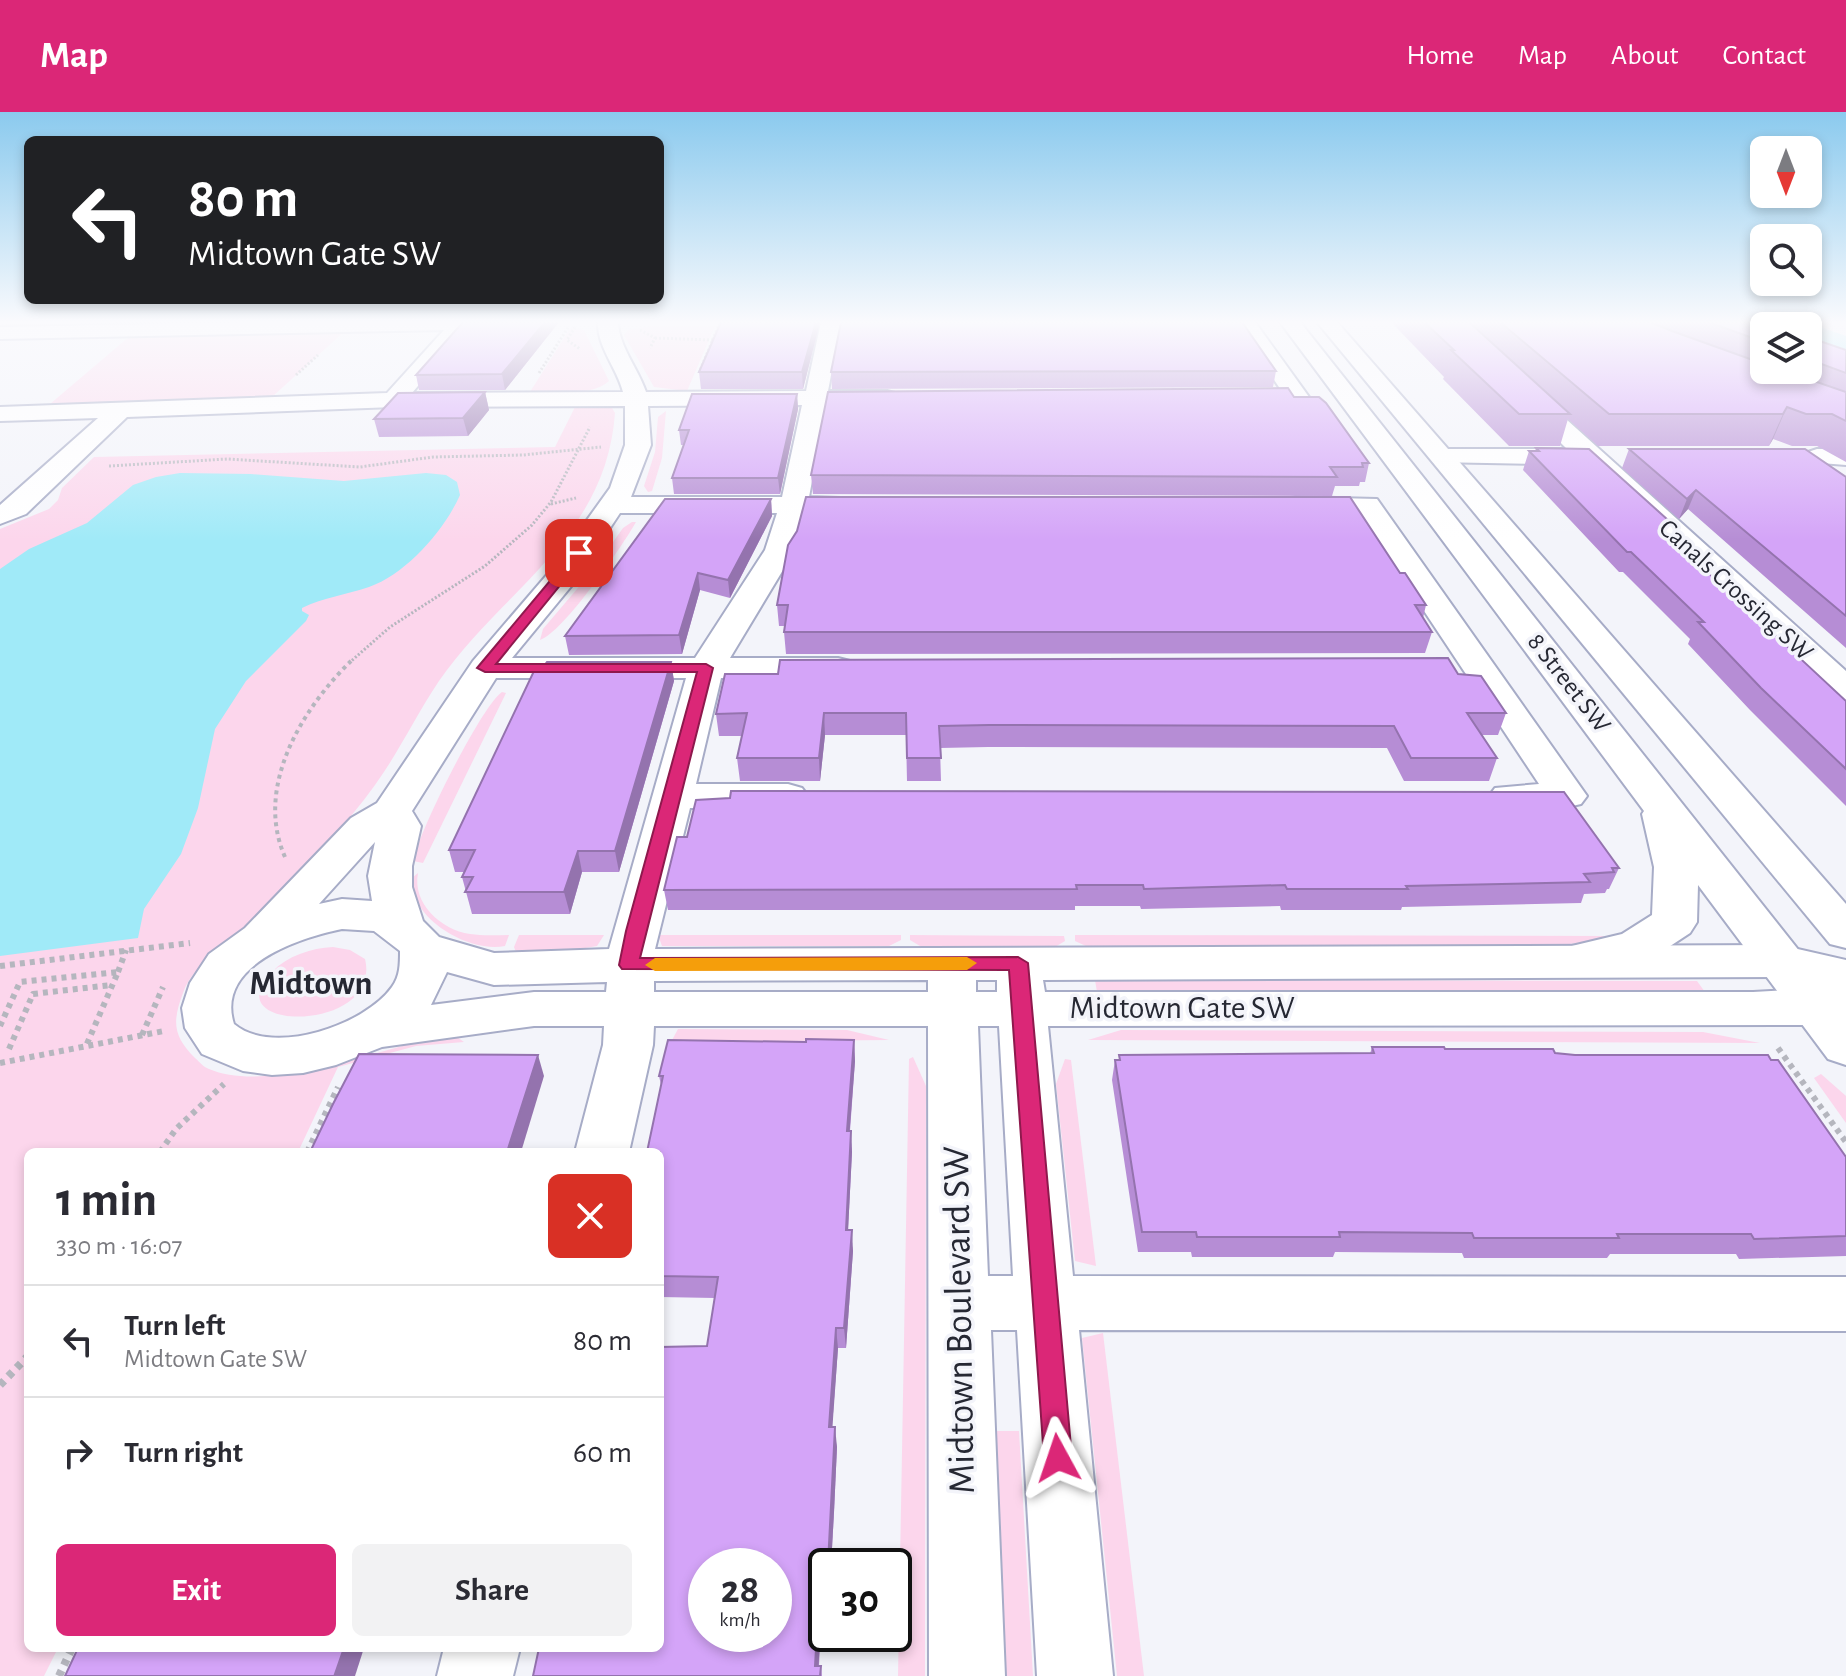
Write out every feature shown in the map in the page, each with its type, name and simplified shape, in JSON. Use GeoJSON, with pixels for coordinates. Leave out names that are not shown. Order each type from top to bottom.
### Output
{"type":"FeatureCollection","features":[{"type":"Feature","properties":{"kind":"street"},"geometry":{"type":"LineString","coordinates":[[394,400],[398,395]]}},
{"type":"Feature","properties":{"kind":"street"},"geometry":{"type":"LineString","coordinates":[[392,811],[400,826],[388,872],[390,895],[413,937],[423,973],[406,1002],[375,1030],[333,1048],[288,1057],[247,1054],[218,1040],[205,1016],[210,989],[230,961],[262,938],[366,827],[392,811],[485,668],[562,577],[613,505],[635,461],[638,445],[635,395]]}},
{"type":"Feature","properties":{"kind":"street"},"geometry":{"type":"LineString","coordinates":[[603,1148],[628,1045],[635,931],[706,668],[780,550],[794,505],[819,395]]}},
{"type":"Feature","properties":{"kind":"street"},"geometry":{"type":"LineString","coordinates":[[1265,397],[1297,397],[1296,395]]}},
{"type":"Feature","properties":{"kind":"street","name":"8 Street SW"},"geometry":{"type":"LineString","coordinates":[[1346,395],[1780,961],[1837,995],[1846,1046]]}},
{"type":"Feature","properties":{"kind":"street","name":"8 Street SW"},"geometry":{"type":"LineString","coordinates":[[1390,395],[1846,933]]}},
{"type":"Feature","properties":{"kind":"street","name":"Canals Crossing SW"},"geometry":{"type":"LineString","coordinates":[[1524,395],[1846,690]]}},
{"type":"Feature","properties":{"kind":"street"},"geometry":{"type":"LineString","coordinates":[[0,414],[394,400],[914,398]]}},
{"type":"Feature","properties":{"kind":"street"},"geometry":{"type":"LineString","coordinates":[[0,516],[16,508],[120,410]]}},
{"type":"Feature","properties":{"kind":"street"},"geometry":{"type":"LineString","coordinates":[[1443,457],[1633,457]]}},
{"type":"Feature","properties":{"kind":"street"},"geometry":{"type":"LineString","coordinates":[[1789,457],[1846,457]]}},
{"type":"Feature","properties":{"kind":"street"},"geometry":{"type":"LineString","coordinates":[[1817,457],[1846,477]]}},
{"type":"Feature","properties":{"kind":"street"},"geometry":{"type":"LineString","coordinates":[[613,505],[893,505]]}},
{"type":"Feature","properties":{"kind":"street"},"geometry":{"type":"LineString","coordinates":[[1267,505],[1367,505],[1567,796],[1473,796]]}},
{"type":"Feature","properties":{"kind":"street"},"geometry":{"type":"LineString","coordinates":[[1435,667],[1475,666]]}},
{"type":"Feature","properties":{"kind":"street"},"geometry":{"type":"LineString","coordinates":[[485,668],[876,667]]}},
{"type":"Feature","properties":{"kind":"street"},"geometry":{"type":"LineString","coordinates":[[1572,961],[1636,947],[1674,922],[1678,902],[1671,835],[1649,787]]}},
{"type":"Feature","properties":{"kind":"street"},"geometry":{"type":"LineString","coordinates":[[673,796],[823,796]]}},
{"type":"Feature","properties":{"kind":"street"},"geometry":{"type":"LineString","coordinates":[[262,938],[301,922],[342,914],[378,916],[413,937]]}},
{"type":"Feature","properties":{"kind":"street","name":"Midtown Gate SW"},"geometry":{"type":"LineString","coordinates":[[413,937],[494,969],[630,986],[1020,985],[1837,995]]}},
{"type":"Feature","properties":{"kind":"street","name":"Midtown Gate SW"},"geometry":{"type":"LineString","coordinates":[[1020,985],[1572,961],[1780,961]]}},
{"type":"Feature","properties":{"kind":"street"},"geometry":{"type":"LineString","coordinates":[[1020,985],[1075,1676]]}},
{"type":"Feature","properties":{"kind":"street","name":"Midtown Gate SW"},"geometry":{"type":"LineString","coordinates":[[375,1030],[534,1009],[630,986]]}},
{"type":"Feature","properties":{"kind":"street","name":"Midtown Boulevard SW"},"geometry":{"type":"LineString","coordinates":[[953,986],[967,1676]]}},
{"type":"Feature","properties":{"kind":"street"},"geometry":{"type":"LineString","coordinates":[[960,1303],[1846,1304]]}},
{"type":"Feature","properties":{"kind":"street"},"geometry":{"type":"LineString","coordinates":[[475,1676],[481,1652]]}},
{"type":"Feature","properties":{"kind":"path"},"geometry":{"type":"LineString","coordinates":[[288,862],[276,841],[274,804],[283,761],[307,716],[334,677],[411,613],[491,561],[550,504],[591,425]]}},
{"type":"Feature","properties":{"kind":"path"},"geometry":{"type":"LineString","coordinates":[[57,470],[227,459],[368,467],[433,457],[523,455],[638,445]]}},
{"type":"Feature","properties":{"kind":"path"},"geometry":{"type":"LineString","coordinates":[[0,966],[201,942],[193,951]]}},
{"type":"Feature","properties":{"kind":"path"},"geometry":{"type":"LineString","coordinates":[[86,1046],[126,950]]}},
{"type":"Feature","properties":{"kind":"path"},"geometry":{"type":"LineString","coordinates":[[0,1026],[2,1014],[20,982],[118,972]]}},
{"type":"Feature","properties":{"kind":"path"},"geometry":{"type":"LineString","coordinates":[[142,1035],[165,983]]}},
{"type":"Feature","properties":{"kind":"path"},"geometry":{"type":"LineString","coordinates":[[9,1049],[33,994],[112,985]]}},
{"type":"Feature","properties":{"kind":"path"},"geometry":{"type":"LineString","coordinates":[[0,1063],[169,1030]]}},
{"type":"Feature","properties":{"kind":"path"},"geometry":{"type":"LineString","coordinates":[[1778,1048],[1846,1142]]}},
{"type":"Feature","properties":{"kind":"path"},"geometry":{"type":"LineString","coordinates":[[163,1148],[176,1129],[228,1081]]}},
{"type":"Feature","properties":{"kind":"path"},"geometry":{"type":"LineString","coordinates":[[309,1148],[341,1082]]}},
{"type":"Feature","properties":{"kind":"path"},"geometry":{"type":"LineString","coordinates":[[0,1385],[24,1360]]}},
{"type":"Feature","properties":{"kind":"path"},"geometry":{"type":"LineString","coordinates":[[59,1676],[70,1652]]}},
{"type":"Feature","properties":{"kind":"shaded area"},"geometry":{"type":"Polygon","coordinates":[[[61,395],[274,395],[273,396],[50,404],[61,395]]]}},
{"type":"Feature","properties":{"kind":"shaded area"},"geometry":{"type":"Polygon","coordinates":[[[576,405],[612,408],[615,413],[607,457],[593,495],[572,529],[464,648],[439,681],[384,772],[341,827],[256,922],[195,972],[183,993],[176,1021],[182,1043],[195,1058],[207,1068],[233,1075],[291,1073],[439,1037],[454,1035],[464,1042],[416,1046],[338,1067],[300,1148],[24,1148],[24,1652],[56,1652],[44,1676],[0,1676],[0,529],[49,509],[58,500],[62,488],[94,457],[555,447],[576,405]]]}},
{"type":"Feature","properties":{"kind":"shaded area"},"geometry":{"type":"Polygon","coordinates":[[[666,411],[662,458],[652,491],[648,492],[644,486],[655,452],[658,417],[666,411]]]}},
{"type":"Feature","properties":{"kind":"shaded area"},"geometry":{"type":"Polygon","coordinates":[[[636,522],[592,587],[563,622],[540,640],[543,629],[594,569],[623,528],[636,522]]]}},
{"type":"Feature","properties":{"kind":"shaded area"},"geometry":{"type":"Polygon","coordinates":[[[502,692],[506,693],[423,863],[413,861],[452,771],[480,720],[502,692]]]}},
{"type":"Feature","properties":{"kind":"shaded area"},"geometry":{"type":"Polygon","coordinates":[[[418,873],[420,895],[439,921],[470,934],[509,935],[505,946],[481,946],[468,942],[433,922],[415,894],[411,879],[418,873]]]}},
{"type":"Feature","properties":{"kind":"shaded area"},"geometry":{"type":"Polygon","coordinates":[[[519,935],[604,935],[597,946],[557,953],[517,955],[514,947],[519,935]]]}},
{"type":"Feature","properties":{"kind":"shaded area"},"geometry":{"type":"Polygon","coordinates":[[[658,935],[901,935],[901,940],[889,946],[662,946],[658,935]]]}},
{"type":"Feature","properties":{"kind":"shaded area"},"geometry":{"type":"Polygon","coordinates":[[[910,935],[1064,936],[1065,941],[1055,947],[920,946],[910,940],[910,935]]]}},
{"type":"Feature","properties":{"kind":"shaded area"},"geometry":{"type":"Polygon","coordinates":[[[1075,935],[1613,938],[1555,946],[1086,946],[1075,941],[1075,935]]]}},
{"type":"Feature","properties":{"kind":"shaded area"},"geometry":{"type":"Polygon","coordinates":[[[333,947],[350,950],[365,959],[364,984],[350,1001],[328,1012],[303,1016],[280,1014],[264,1006],[260,992],[278,966],[300,954],[333,947]]]}},
{"type":"Feature","properties":{"kind":"shaded area"},"geometry":{"type":"Polygon","coordinates":[[[1095,980],[1697,981],[1705,992],[1097,992],[1095,980]]]}},
{"type":"Feature","properties":{"kind":"shaded area"},"geometry":{"type":"Polygon","coordinates":[[[678,1029],[847,1030],[889,1040],[671,1042],[678,1029]]]}},
{"type":"Feature","properties":{"kind":"shaded area"},"geometry":{"type":"Polygon","coordinates":[[[1121,1030],[1703,1032],[1760,1043],[1088,1040],[1121,1030]]]}},
{"type":"Feature","properties":{"kind":"shaded area"},"geometry":{"type":"Polygon","coordinates":[[[913,1057],[926,1086],[925,1676],[898,1676],[898,1652],[912,1652],[912,1548],[900,1548],[909,1059],[913,1057]]]}},
{"type":"Feature","properties":{"kind":"shaded area"},"geometry":{"type":"Polygon","coordinates":[[[1065,1059],[1071,1060],[1096,1266],[1075,1261],[1056,1084],[1065,1059]]]}},
{"type":"Feature","properties":{"kind":"shaded area"},"geometry":{"type":"Polygon","coordinates":[[[1821,1074],[1846,1096],[1846,1123],[1814,1078],[1821,1074]]]}},
{"type":"Feature","properties":{"kind":"shaded area"},"geometry":{"type":"Polygon","coordinates":[[[1103,1333],[1144,1676],[1117,1676],[1082,1338],[1103,1333]]]}},
{"type":"Feature","properties":{"kind":"shaded area"},"geometry":{"type":"Polygon","coordinates":[[[996,1431],[1019,1431],[1033,1676],[1006,1676],[996,1431]]]}},
{"type":"Feature","properties":{"kind":"water"},"geometry":{"type":"Polygon","coordinates":[[[180,473],[251,474],[344,481],[426,473],[446,475],[457,482],[460,495],[434,537],[397,572],[369,587],[302,608],[309,615],[306,621],[246,681],[215,729],[198,808],[181,854],[144,909],[138,938],[0,956],[0,569],[29,549],[87,523],[133,485],[180,473]]]}},
{"type":"Feature","properties":{"kind":"building"},"geometry":{"type":"Polygon","coordinates":[[[396,395],[482,395],[463,418],[374,419],[396,395]]]}},
{"type":"Feature","properties":{"kind":"building"},"geometry":{"type":"Polygon","coordinates":[[[692,395],[797,395],[778,478],[672,478],[689,430],[679,430],[692,395]]]}},
{"type":"Feature","properties":{"kind":"building"},"geometry":{"type":"Polygon","coordinates":[[[827,395],[1319,397],[1369,463],[1362,463],[1363,467],[1330,467],[1337,477],[811,475],[827,395]]]}},
{"type":"Feature","properties":{"kind":"building"},"geometry":{"type":"Polygon","coordinates":[[[1499,395],[1549,395],[1570,414],[1519,414],[1499,395]]]}},
{"type":"Feature","properties":{"kind":"building"},"geometry":{"type":"Polygon","coordinates":[[[1586,395],[1846,395],[1846,421],[1832,414],[1806,414],[1787,407],[1783,414],[1609,414],[1586,395]]]}},
{"type":"Feature","properties":{"kind":"building"},"geometry":{"type":"Polygon","coordinates":[[[1536,448],[1589,449],[1668,520],[1660,528],[1846,701],[1846,769],[1761,688],[1698,622],[1704,622],[1631,552],[1627,552],[1529,451],[1539,451],[1536,448]]]}},
{"type":"Feature","properties":{"kind":"building"},"geometry":{"type":"Polygon","coordinates":[[[1629,449],[1805,449],[1846,477],[1846,616],[1696,490],[1687,499],[1629,449]]]}},
{"type":"Feature","properties":{"kind":"building"},"geometry":{"type":"Polygon","coordinates":[[[806,497],[1350,497],[1400,573],[1405,573],[1426,605],[1415,605],[1432,632],[784,632],[788,605],[777,605],[788,545],[797,531],[806,497]]]}},
{"type":"Feature","properties":{"kind":"building"},"geometry":{"type":"Polygon","coordinates":[[[665,499],[771,499],[728,580],[698,573],[679,635],[565,636],[665,499]]]}},
{"type":"Feature","properties":{"kind":"building"},"geometry":{"type":"Polygon","coordinates":[[[1448,658],[1458,674],[1481,676],[1506,713],[1467,713],[1497,758],[1411,758],[1394,726],[989,725],[939,726],[941,758],[907,758],[906,713],[824,713],[819,758],[737,758],[747,713],[716,714],[725,674],[778,674],[780,660],[1448,658]]]}},
{"type":"Feature","properties":{"kind":"building"},"geometry":{"type":"Polygon","coordinates":[[[547,662],[671,662],[615,851],[578,851],[564,892],[465,892],[473,877],[462,877],[475,850],[449,850],[534,671],[540,671],[547,662]]]}},
{"type":"Feature","properties":{"kind":"building"},"geometry":{"type":"Polygon","coordinates":[[[731,791],[1564,792],[1619,868],[1612,868],[1614,872],[1584,874],[1590,882],[1406,886],[1408,889],[1287,889],[1285,885],[1144,889],[1143,885],[1076,885],[1077,889],[664,890],[677,837],[687,837],[696,800],[730,798],[731,791]]]}},
{"type":"Feature","properties":{"kind":"building"},"geometry":{"type":"Polygon","coordinates":[[[668,1040],[854,1040],[847,1131],[851,1131],[846,1230],[852,1230],[844,1328],[836,1328],[829,1427],[835,1427],[829,1548],[808,1548],[808,1652],[816,1652],[815,1666],[821,1666],[820,1676],[533,1676],[538,1652],[664,1652],[664,1347],[707,1346],[718,1277],[664,1276],[664,1148],[648,1148],[663,1076],[659,1076],[668,1040]]]}},
{"type":"Feature","properties":{"kind":"building"},"geometry":{"type":"Polygon","coordinates":[[[1372,1047],[1553,1049],[1555,1053],[1575,1055],[1768,1055],[1771,1060],[1778,1060],[1846,1157],[1846,1236],[1754,1239],[1751,1234],[1617,1234],[1619,1238],[1474,1238],[1472,1233],[1339,1232],[1340,1237],[1197,1237],[1196,1232],[1142,1232],[1115,1060],[1120,1060],[1119,1055],[1374,1053],[1372,1047]]]}},
{"type":"Feature","properties":{"kind":"building"},"geometry":{"type":"Polygon","coordinates":[[[359,1054],[538,1055],[508,1148],[312,1148],[359,1054]]]}},
{"type":"Feature","properties":{"kind":"building"},"geometry":{"type":"Polygon","coordinates":[[[76,1652],[343,1652],[335,1674],[338,1676],[65,1676],[76,1652]]]}},
{"type":"Feature","properties":{"kind":"slow traffic"},"geometry":{"type":"LineString","coordinates":[[655,965],[967,963]]}},
{"type":"Feature","properties":{"kind":"district","name":"Midtown"},"geometry":{"type":"Point","coordinates":[311,984]}},
{"type":"Feature","properties":{"kind":"route"},"geometry":{"type":"LineString","coordinates":[[579,553],[485,668],[706,668],[635,931],[629,965],[1018,963],[1058,1458]]}}]}
